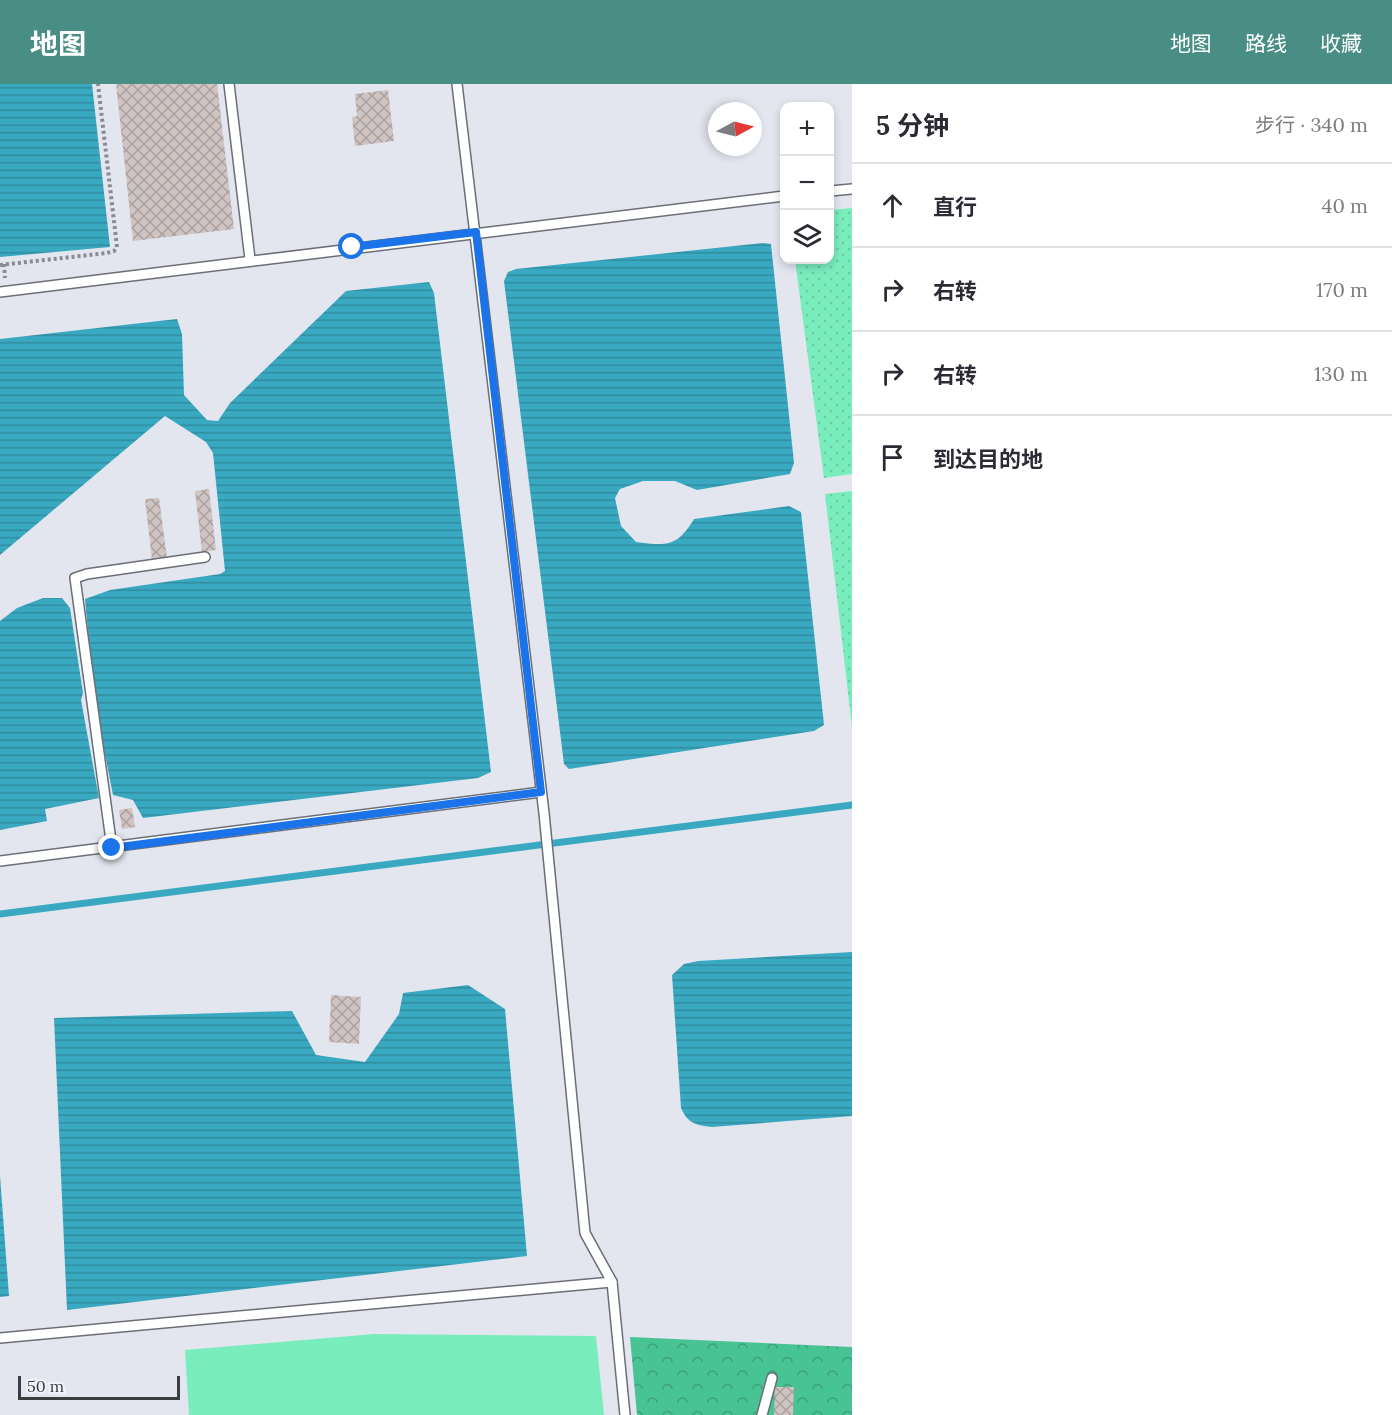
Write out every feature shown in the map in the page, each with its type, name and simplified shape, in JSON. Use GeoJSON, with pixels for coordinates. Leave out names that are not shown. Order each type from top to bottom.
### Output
{"type":"FeatureCollection","features":[{"type":"Feature","properties":{"kind":"lane"},"geometry":{"type":"LineString","coordinates":[[229,84],[250,259]]}},
{"type":"Feature","properties":{"kind":"lane"},"geometry":{"type":"LineString","coordinates":[[457,84],[544,813],[585,1233],[612,1282],[625,1415]]}},
{"type":"Feature","properties":{"kind":"lane"},"geometry":{"type":"LineString","coordinates":[[834,191],[852,189]]}},
{"type":"Feature","properties":{"kind":"lane"},"geometry":{"type":"LineString","coordinates":[[0,292],[250,259],[780,196]]}},
{"type":"Feature","properties":{"kind":"lane"},"geometry":{"type":"LineString","coordinates":[[112,848],[75,578],[87,574],[205,557]]}},
{"type":"Feature","properties":{"kind":"lane"},"geometry":{"type":"LineString","coordinates":[[0,861],[541,792]]}},
{"type":"Feature","properties":{"kind":"lane"},"geometry":{"type":"LineString","coordinates":[[0,1338],[612,1282]]}},
{"type":"Feature","properties":{"kind":"lane"},"geometry":{"type":"LineString","coordinates":[[762,1415],[772,1378]]}},
{"type":"Feature","properties":{"kind":"path"},"geometry":{"type":"LineString","coordinates":[[0,265],[107,253],[114,251],[117,246],[98,84]]}},
{"type":"Feature","properties":{"kind":"green space"},"geometry":{"type":"Polygon","coordinates":[[[852,208],[852,474],[824,478],[796,264],[834,264],[834,210],[852,208]]]}},
{"type":"Feature","properties":{"kind":"green space"},"geometry":{"type":"Polygon","coordinates":[[[852,491],[852,727],[825,494],[852,491]]]}},
{"type":"Feature","properties":{"kind":"green space"},"geometry":{"type":"Polygon","coordinates":[[[374,1334],[596,1336],[604,1415],[189,1415],[185,1350],[374,1334]]]}},
{"type":"Feature","properties":{"kind":"green space"},"geometry":{"type":"Polygon","coordinates":[[[630,1337],[852,1347],[852,1415],[637,1415],[630,1337]]]}},
{"type":"Feature","properties":{"kind":"water"},"geometry":{"type":"Polygon","coordinates":[[[0,84],[92,84],[110,247],[0,257],[0,84]]]}},
{"type":"Feature","properties":{"kind":"water"},"geometry":{"type":"Polygon","coordinates":[[[771,244],[794,463],[790,474],[697,490],[675,481],[643,481],[620,489],[615,498],[621,526],[636,542],[656,544],[676,540],[694,519],[789,506],[801,512],[824,725],[814,731],[569,769],[564,764],[504,281],[508,272],[516,269],[771,244]]]}},
{"type":"Feature","properties":{"kind":"water"},"geometry":{"type":"Polygon","coordinates":[[[429,282],[434,293],[491,772],[478,778],[143,818],[133,800],[113,795],[94,698],[85,599],[110,590],[220,574],[225,571],[213,453],[206,442],[165,416],[0,555],[0,339],[177,319],[182,334],[184,395],[207,420],[218,421],[230,403],[346,291],[429,282]]]}},
{"type":"Feature","properties":{"kind":"water"},"geometry":{"type":"Polygon","coordinates":[[[43,598],[62,598],[70,608],[83,693],[81,700],[99,798],[45,809],[47,821],[0,830],[0,621],[17,608],[43,598]]]}},
{"type":"Feature","properties":{"kind":"water"},"geometry":{"type":"Polygon","coordinates":[[[852,952],[852,1116],[712,1127],[690,1121],[681,1108],[672,975],[684,964],[698,961],[852,952]]]}},
{"type":"Feature","properties":{"kind":"water"},"geometry":{"type":"Polygon","coordinates":[[[468,985],[505,1009],[527,1256],[67,1310],[54,1018],[292,1011],[316,1055],[365,1062],[399,1014],[403,993],[468,985]]]}},
{"type":"Feature","properties":{"kind":"water"},"geometry":{"type":"Polygon","coordinates":[[[0,1176],[9,1296],[0,1297],[0,1176]]]}},
{"type":"Feature","properties":{"kind":"building"},"geometry":{"type":"Polygon","coordinates":[[[116,84],[217,84],[234,229],[133,241],[116,84]]]}},
{"type":"Feature","properties":{"kind":"building"},"geometry":{"type":"Polygon","coordinates":[[[388,90],[394,141],[355,146],[352,117],[357,116],[355,94],[388,90]]]}},
{"type":"Feature","properties":{"kind":"building"},"geometry":{"type":"Polygon","coordinates":[[[209,489],[216,550],[202,552],[195,491],[209,489]]]}},
{"type":"Feature","properties":{"kind":"building"},"geometry":{"type":"Polygon","coordinates":[[[159,498],[167,558],[152,560],[145,499],[159,498]]]}},
{"type":"Feature","properties":{"kind":"building"},"geometry":{"type":"Polygon","coordinates":[[[132,808],[135,827],[122,829],[119,810],[132,808]]]}},
{"type":"Feature","properties":{"kind":"building"},"geometry":{"type":"Polygon","coordinates":[[[331,995],[361,997],[359,1044],[329,1042],[331,995]]]}},
{"type":"Feature","properties":{"kind":"building"},"geometry":{"type":"Polygon","coordinates":[[[775,1387],[794,1387],[793,1415],[774,1415],[775,1387]]]}},
{"type":"Feature","properties":{"kind":"waterway"},"geometry":{"type":"LineString","coordinates":[[0,914],[852,805]]}},
{"type":"Feature","properties":{"kind":"route"},"geometry":{"type":"LineString","coordinates":[[112,848],[541,792],[476,232],[352,247]]}}]}
